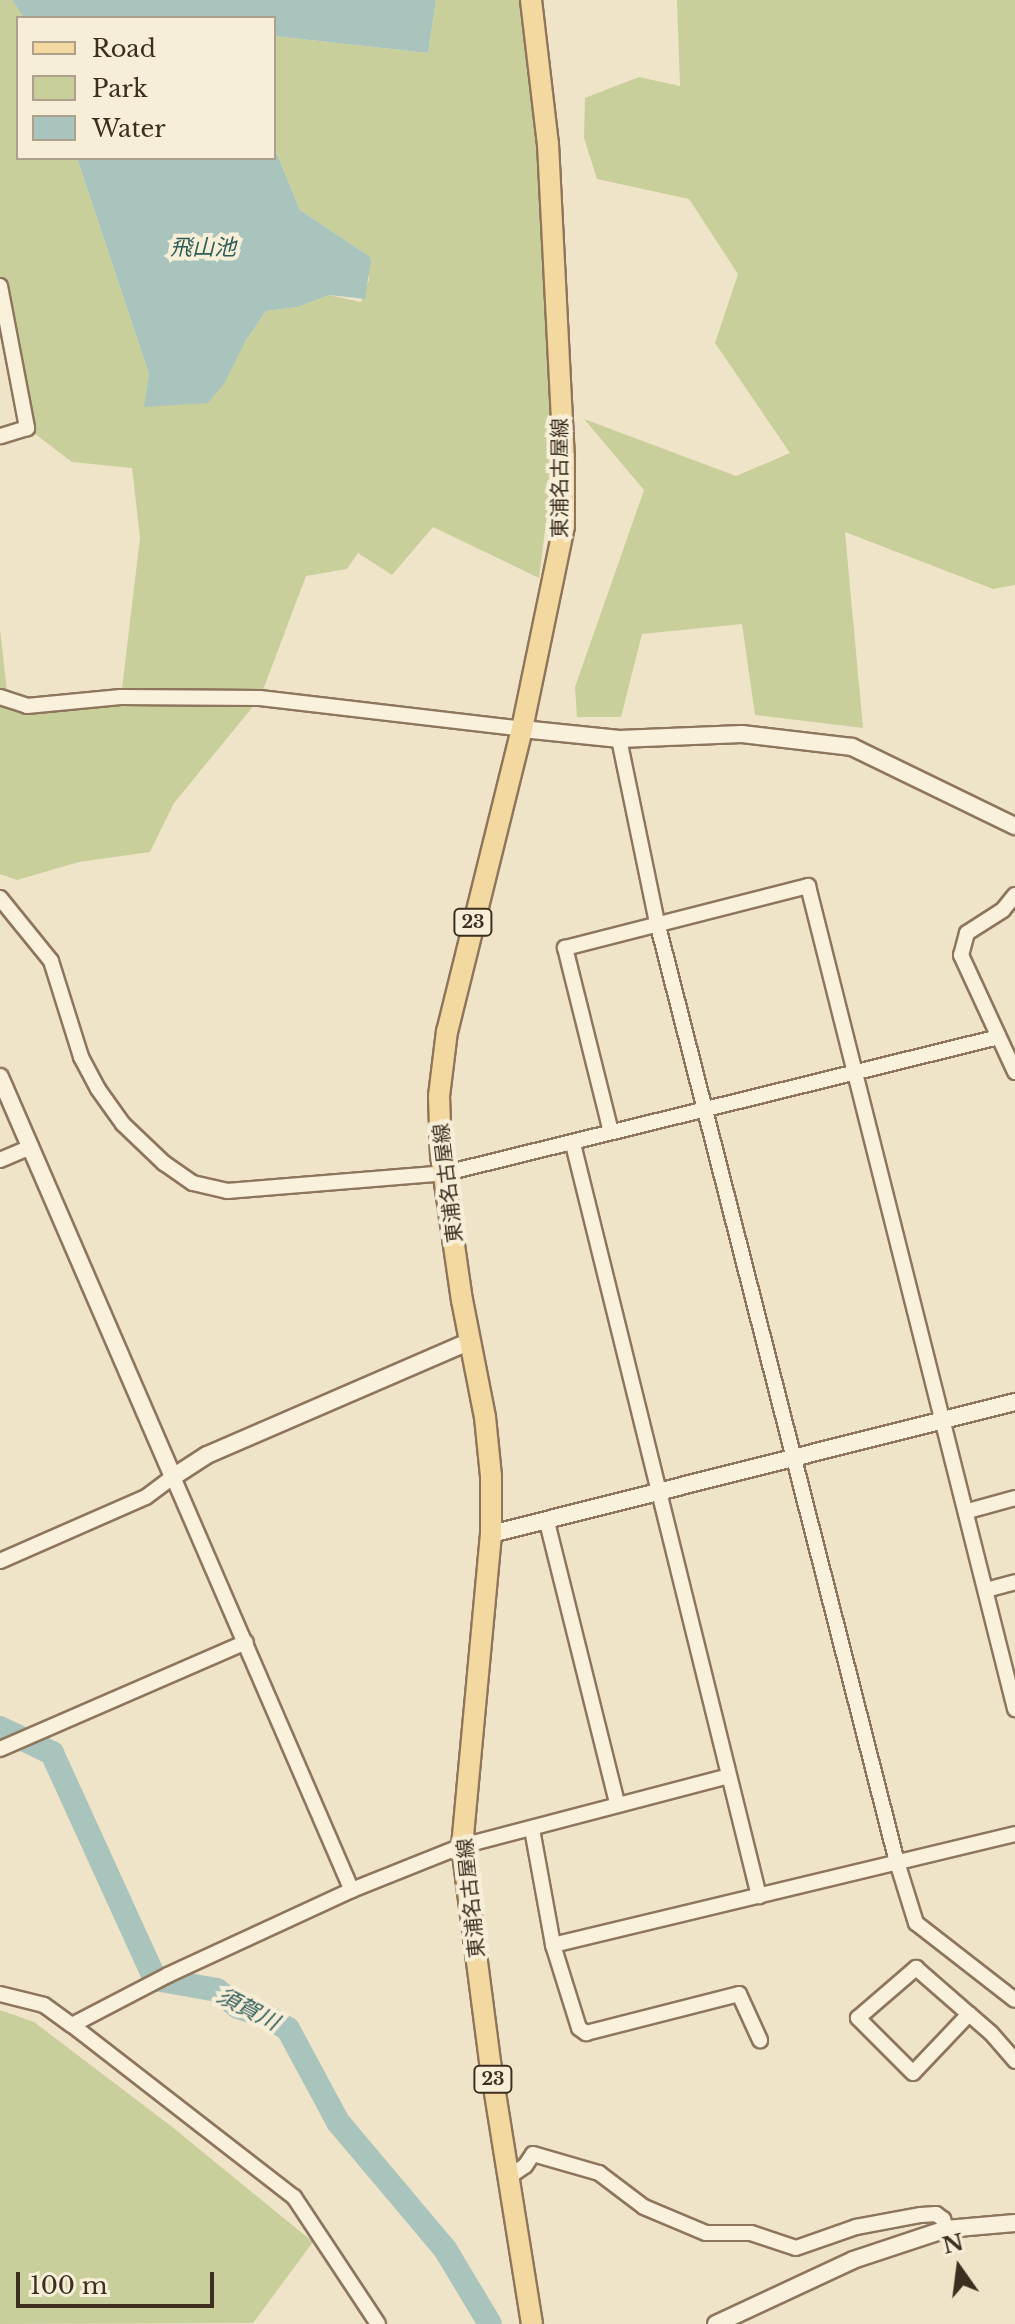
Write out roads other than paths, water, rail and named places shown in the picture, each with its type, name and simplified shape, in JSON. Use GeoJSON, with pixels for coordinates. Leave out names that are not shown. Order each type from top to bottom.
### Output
{"type":"FeatureCollection","features":[{"type":"Feature","properties":{"kind":"main road","name":"東浦名古屋線"},"geometry":{"type":"LineString","coordinates":[[530,2317],[462,1846],[491,1534],[485,1417],[441,1155],[439,1096],[447,1031],[553,592],[564,513],[548,144],[531,0]]}},
{"type":"Feature","properties":{"kind":"street"},"geometry":{"type":"LineString","coordinates":[[0,286],[27,428],[0,436]]}},
{"type":"Feature","properties":{"kind":"street"},"geometry":{"type":"LineString","coordinates":[[0,697],[27,706],[121,697],[260,698],[619,739],[742,734],[852,747],[1015,826]]}},
{"type":"Feature","properties":{"kind":"street"},"geometry":{"type":"LineString","coordinates":[[619,739],[657,922],[897,1862],[916,1923],[1015,2000]]}},
{"type":"Feature","properties":{"kind":"street"},"geometry":{"type":"LineString","coordinates":[[611,1132],[565,948],[657,922],[808,886],[853,1074],[986,1590],[1010,1671],[1015,1709]]}},
{"type":"Feature","properties":{"kind":"street"},"geometry":{"type":"LineString","coordinates":[[1015,895],[1003,910],[967,933],[961,955],[1015,1072]]}},
{"type":"Feature","properties":{"kind":"street"},"geometry":{"type":"LineString","coordinates":[[0,898],[58,974],[81,1057],[98,1089],[133,1134],[164,1163],[193,1183],[228,1191],[446,1173],[999,1037]]}},
{"type":"Feature","properties":{"kind":"street"},"geometry":{"type":"LineString","coordinates":[[0,1077],[352,1890]]}},
{"type":"Feature","properties":{"kind":"street"},"geometry":{"type":"LineString","coordinates":[[573,1144],[759,1896]]}},
{"type":"Feature","properties":{"kind":"street"},"geometry":{"type":"LineString","coordinates":[[0,1160],[31,1147]]}},
{"type":"Feature","properties":{"kind":"street"},"geometry":{"type":"LineString","coordinates":[[0,1561],[146,1497],[207,1455],[471,1341]]}},
{"type":"Feature","properties":{"kind":"street"},"geometry":{"type":"LineString","coordinates":[[491,1534],[1015,1402]]}},
{"type":"Feature","properties":{"kind":"street"},"geometry":{"type":"LineString","coordinates":[[968,1511],[1015,1498]]}},
{"type":"Feature","properties":{"kind":"street"},"geometry":{"type":"LineString","coordinates":[[547,1522],[617,1803]]}},
{"type":"Feature","properties":{"kind":"street"},"geometry":{"type":"LineString","coordinates":[[986,1590],[1015,1582]]}},
{"type":"Feature","properties":{"kind":"street"},"geometry":{"type":"LineString","coordinates":[[0,1749],[246,1642]]}},
{"type":"Feature","properties":{"kind":"street"},"geometry":{"type":"LineString","coordinates":[[72,2025],[168,1975],[352,1890],[462,1846],[728,1776]]}},
{"type":"Feature","properties":{"kind":"street"},"geometry":{"type":"LineString","coordinates":[[532,1829],[553,1945],[579,2028],[586,2033],[739,1994],[760,2040]]}},
{"type":"Feature","properties":{"kind":"street"},"geometry":{"type":"LineString","coordinates":[[553,1945],[1015,1834]]}},
{"type":"Feature","properties":{"kind":"street"},"geometry":{"type":"LineString","coordinates":[[969,2014],[913,2073],[858,2018],[916,1968],[969,2014],[1015,2061]]}},
{"type":"Feature","properties":{"kind":"street"},"geometry":{"type":"LineString","coordinates":[[0,1994],[44,2005],[294,2197],[378,2324]]}},
{"type":"Feature","properties":{"kind":"street"},"geometry":{"type":"LineString","coordinates":[[509,2177],[525,2166],[533,2154],[599,2173],[644,2207],[706,2233],[751,2233],[796,2248],[856,2227],[921,2215],[936,2214],[943,2219],[946,2229]]}},
{"type":"Feature","properties":{"kind":"street"},"geometry":{"type":"LineString","coordinates":[[716,2324],[853,2260],[946,2229],[1015,2223]]}},
{"type":"Feature","properties":{"kind":"water"},"geometry":{"type":"Polygon","coordinates":[[[12,0],[436,0],[428,53],[276,36],[276,16],[23,16],[12,0]]]}},
{"type":"Feature","properties":{"kind":"water","name":"飛山池"},"geometry":{"type":"Polygon","coordinates":[[[276,152],[300,210],[369,256],[371,261],[365,299],[329,295],[298,307],[266,311],[245,342],[224,384],[208,403],[144,407],[149,374],[78,160],[276,160],[276,152]]]}},
{"type":"Feature","properties":{"kind":"waterway","name":"須賀川"},"geometry":{"type":"LineString","coordinates":[[0,1728],[52,1753],[155,1979],[217,1990],[238,2007],[268,2017],[288,2029],[338,2122],[445,2249],[490,2324]]}}]}
